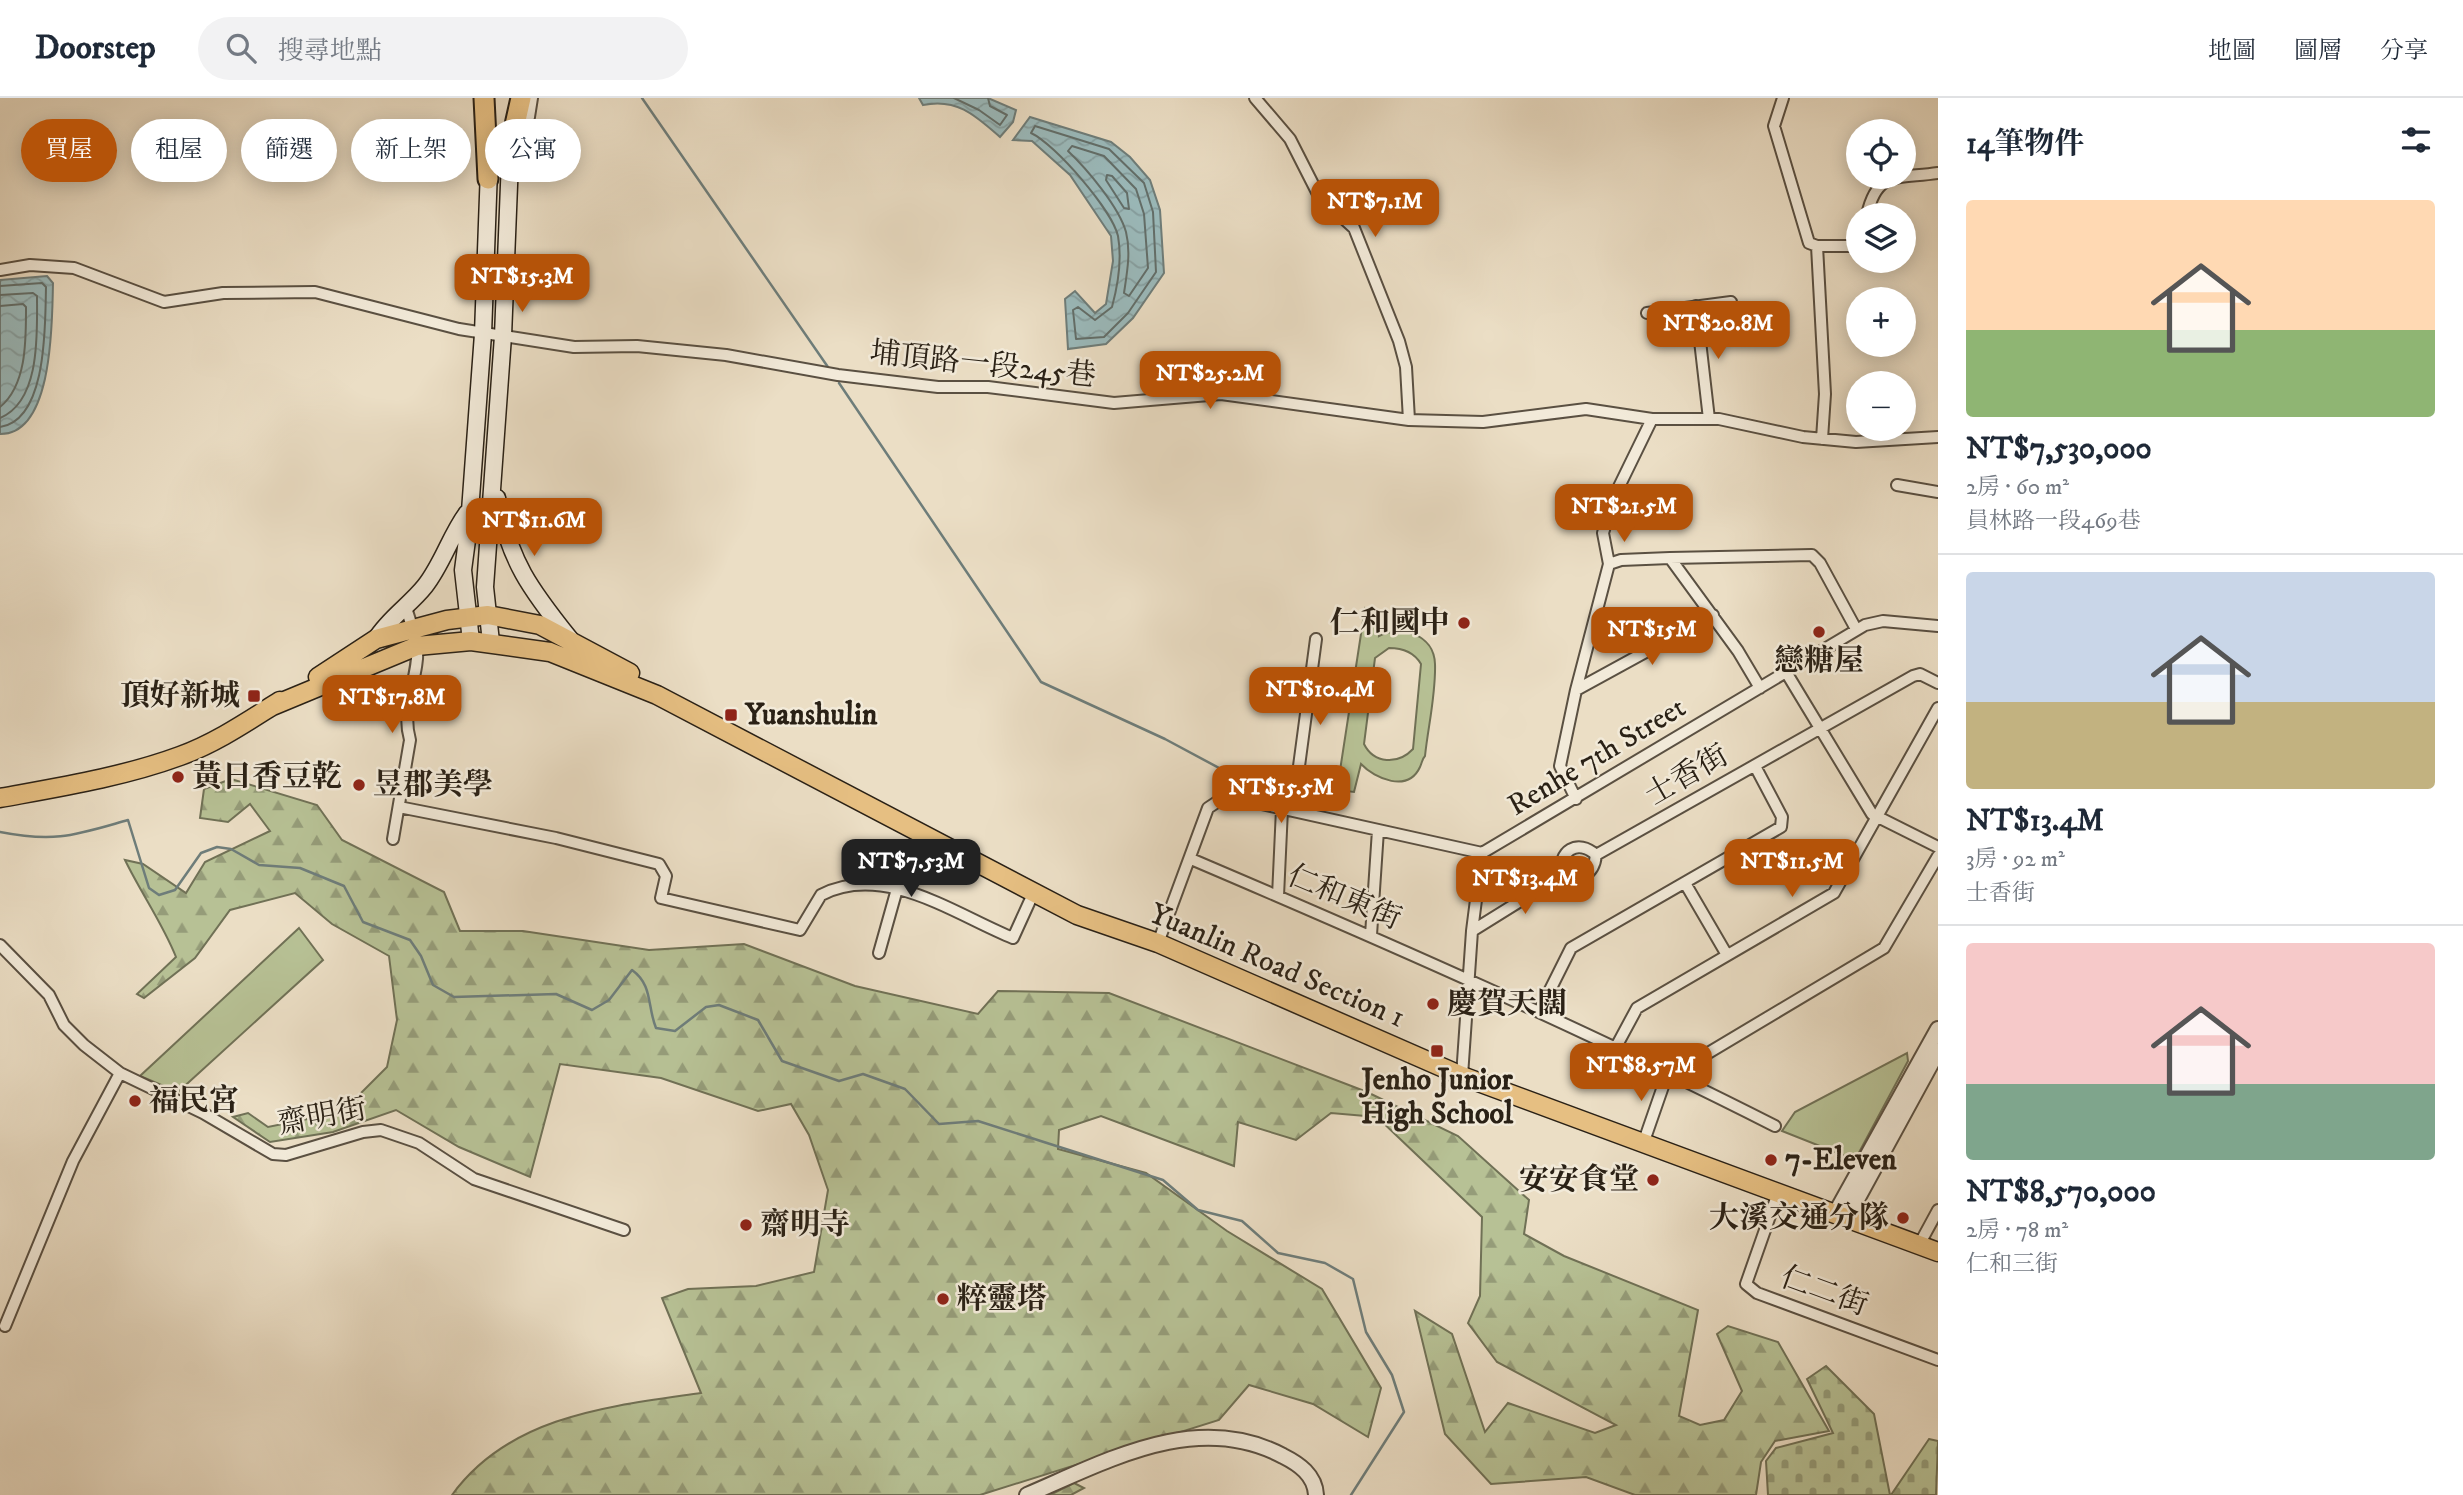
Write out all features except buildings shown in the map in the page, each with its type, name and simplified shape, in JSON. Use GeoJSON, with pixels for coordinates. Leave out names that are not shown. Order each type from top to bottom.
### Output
{"type":"FeatureCollection","features":[{"type":"Feature","properties":{"kind":"highway"},"geometry":{"type":"LineString","coordinates":[[484,98],[485,119]]}},
{"type":"Feature","properties":{"kind":"highway"},"geometry":{"type":"LineString","coordinates":[[516,119],[521,98]]}},
{"type":"Feature","properties":{"kind":"main road"},"geometry":{"type":"LineString","coordinates":[[492,119],[494,98]]}},
{"type":"Feature","properties":{"kind":"main road"},"geometry":{"type":"LineString","coordinates":[[512,119],[513,98]]}},
{"type":"Feature","properties":{"kind":"main road"},"geometry":{"type":"LineString","coordinates":[[471,641],[463,570],[483,334],[488,182]]}},
{"type":"Feature","properties":{"kind":"main road"},"geometry":{"type":"LineString","coordinates":[[491,642],[485,587],[503,336],[509,182]]}},
{"type":"Feature","properties":{"kind":"main road"},"geometry":{"type":"LineString","coordinates":[[493,479],[504,531],[517,565],[540,602],[570,639]]}},
{"type":"Feature","properties":{"kind":"main road"},"geometry":{"type":"LineString","coordinates":[[376,639],[383,627],[406,607],[444,559],[468,512]]}},
{"type":"Feature","properties":{"kind":"main road","name":"Yuanlin Road Section 1"},"geometry":{"type":"LineString","coordinates":[[270,707],[376,639],[412,628],[488,615],[540,625],[570,639],[640,679],[657,695]]}},
{"type":"Feature","properties":{"kind":"main road","name":"Yuanlin Road Section 1"},"geometry":{"type":"LineString","coordinates":[[270,707],[417,646],[471,641],[550,652],[657,695],[925,838],[1077,915],[1158,943],[1462,1076],[1938,1252]]}},
{"type":"Feature","properties":{"kind":"main road"},"geometry":{"type":"LineString","coordinates":[[0,798],[124,773],[181,756],[242,726],[270,707]]}},
{"type":"Feature","properties":{"kind":"street"},"geometry":{"type":"LineString","coordinates":[[528,119],[532,98]]}},
{"type":"Feature","properties":{"kind":"street"},"geometry":{"type":"LineString","coordinates":[[1255,98],[1290,139],[1319,196],[1354,228],[1399,341],[1406,367],[1409,420]]}},
{"type":"Feature","properties":{"kind":"street"},"geometry":{"type":"LineString","coordinates":[[1783,98],[1774,126],[1794,186],[1802,229],[1809,243],[1817,246],[1846,246]]}},
{"type":"Feature","properties":{"kind":"street"},"geometry":{"type":"LineString","coordinates":[[1870,203],[1872,192],[1879,184],[1938,173]]}},
{"type":"Feature","properties":{"kind":"street"},"geometry":{"type":"LineString","coordinates":[[1817,246],[1825,394],[1822,439]]}},
{"type":"Feature","properties":{"kind":"street","name":"埔頂路一段245巷"},"geometry":{"type":"LineString","coordinates":[[0,270],[30,265],[74,268],[164,302],[223,293],[315,292],[483,334],[592,349],[637,346],[726,355],[838,375],[938,387],[988,387],[1114,403],[1222,394],[1409,420],[1483,422],[1586,410],[1652,418],[1709,419],[1822,439],[1856,442],[1938,437]]}},
{"type":"Feature","properties":{"kind":"street"},"geometry":{"type":"LineString","coordinates":[[1647,313],[1731,302]]}},
{"type":"Feature","properties":{"kind":"street"},"geometry":{"type":"LineString","coordinates":[[1696,306],[1709,419]]}},
{"type":"Feature","properties":{"kind":"street"},"geometry":{"type":"LineString","coordinates":[[1576,799],[1560,766],[1576,690],[1609,564],[1603,533],[1614,498],[1652,418]]}},
{"type":"Feature","properties":{"kind":"street"},"geometry":{"type":"LineString","coordinates":[[1897,485],[1938,492]]}},
{"type":"Feature","properties":{"kind":"street"},"geometry":{"type":"LineString","coordinates":[[1609,564],[1621,560],[1812,555],[1820,564],[1856,629]]}},
{"type":"Feature","properties":{"kind":"street"},"geometry":{"type":"LineString","coordinates":[[1670,558],[1713,615],[1760,688]]}},
{"type":"Feature","properties":{"kind":"street"},"geometry":{"type":"LineString","coordinates":[[393,839],[411,740],[406,725],[417,646],[406,607]]}},
{"type":"Feature","properties":{"kind":"street"},"geometry":{"type":"LineString","coordinates":[[1576,690],[1713,615]]}},
{"type":"Feature","properties":{"kind":"street","name":"Renhe 7th Street"},"geometry":{"type":"LineString","coordinates":[[1482,853],[1856,629],[1883,621],[1938,626]]}},
{"type":"Feature","properties":{"kind":"street"},"geometry":{"type":"LineString","coordinates":[[1278,896],[1287,810],[1316,639]]}},
{"type":"Feature","properties":{"kind":"street"},"geometry":{"type":"LineString","coordinates":[[1786,672],[1872,814],[1938,847]]}},
{"type":"Feature","properties":{"kind":"street","name":"士香街"},"geometry":{"type":"LineString","coordinates":[[1472,931],[1562,875],[1572,879],[1583,877],[1590,872],[1596,855],[1913,676],[1920,674],[1938,683]]}},
{"type":"Feature","properties":{"kind":"street"},"geometry":{"type":"LineString","coordinates":[[1616,1047],[1637,1008],[1834,893],[1938,708]]}},
{"type":"Feature","properties":{"kind":"street"},"geometry":{"type":"LineString","coordinates":[[1539,1012],[1571,948],[1781,827],[1782,817],[1755,766]]}},
{"type":"Feature","properties":{"kind":"street"},"geometry":{"type":"LineString","coordinates":[[1158,943],[1208,808],[1226,796],[1482,853],[1472,931],[1462,1076]]}},
{"type":"Feature","properties":{"kind":"street"},"geometry":{"type":"LineString","coordinates":[[399,807],[556,838],[659,864],[666,876],[661,898],[800,930],[821,895],[848,887],[897,889],[926,897],[1013,938],[1033,894]]}},
{"type":"Feature","properties":{"kind":"street"},"geometry":{"type":"LineString","coordinates":[[1371,935],[1378,830]]}},
{"type":"Feature","properties":{"kind":"street"},"geometry":{"type":"LineString","coordinates":[[879,953],[897,889],[925,838]]}},
{"type":"Feature","properties":{"kind":"street"},"geometry":{"type":"LineString","coordinates":[[1562,875],[1562,855],[1570,849],[1579,846],[1596,855]]}},
{"type":"Feature","properties":{"kind":"street"},"geometry":{"type":"LineString","coordinates":[[1643,1144],[1670,1073],[1884,947],[1938,856]]}},
{"type":"Feature","properties":{"kind":"street","name":"仁和東街"},"geometry":{"type":"LineString","coordinates":[[1191,859],[1371,935],[1616,1047],[1775,1126]]}},
{"type":"Feature","properties":{"kind":"street"},"geometry":{"type":"LineString","coordinates":[[1685,883],[1727,955]]}},
{"type":"Feature","properties":{"kind":"street","name":"齋明街"},"geometry":{"type":"LineString","coordinates":[[0,945],[49,995],[64,1025],[84,1045],[120,1073],[203,1113],[273,1154],[286,1155],[363,1132],[381,1130],[419,1143],[474,1179],[624,1230]]}},
{"type":"Feature","properties":{"kind":"street"},"geometry":{"type":"LineString","coordinates":[[1841,1216],[1938,1028]]}},
{"type":"Feature","properties":{"kind":"street"},"geometry":{"type":"LineString","coordinates":[[1841,1216],[1938,1051]]}},
{"type":"Feature","properties":{"kind":"street"},"geometry":{"type":"LineString","coordinates":[[5,1326],[73,1161],[120,1073]]}},
{"type":"Feature","properties":{"kind":"street","name":"仁二街"},"geometry":{"type":"LineString","coordinates":[[1777,1193],[1746,1284],[1757,1293],[1938,1360]]}},
{"type":"Feature","properties":{"kind":"street"},"geometry":{"type":"LineString","coordinates":[[1919,1245],[1938,1210]]}},
{"type":"Feature","properties":{"kind":"street"},"geometry":{"type":"LineString","coordinates":[[1027,1495],[1163,1440],[1200,1438],[1237,1439],[1278,1453],[1304,1469],[1312,1480],[1316,1495]]}},
{"type":"Feature","properties":{"kind":"green space"},"geometry":{"type":"Polygon","coordinates":[[[1365,608],[1381,611],[1379,636],[1397,632],[1415,635],[1429,645],[1433,654],[1434,687],[1425,756],[1415,775],[1408,780],[1391,781],[1374,774],[1361,764],[1354,792],[1337,790],[1365,608]],[[1389,648],[1375,658],[1364,744],[1368,751],[1380,759],[1394,760],[1413,749],[1421,664],[1403,650],[1389,648]]]}},
{"type":"Feature","properties":{"kind":"green space"},"geometry":{"type":"Polygon","coordinates":[[[231,779],[317,805],[342,840],[444,892],[460,931],[523,931],[649,950],[744,944],[855,986],[978,1014],[998,991],[1109,993],[1367,1092],[1458,1136],[1529,1200],[1524,1234],[1564,1256],[1698,1310],[1679,1416],[1700,1425],[1724,1420],[1742,1391],[1717,1334],[1728,1326],[1778,1342],[1829,1431],[1775,1441],[1761,1462],[1756,1495],[1635,1495],[1586,1477],[1491,1484],[1445,1434],[1415,1311],[1452,1334],[1485,1432],[1508,1403],[1595,1433],[1616,1425],[1497,1362],[1468,1323],[1480,1296],[1482,1217],[1377,1117],[1331,1113],[1296,1140],[1238,1122],[1234,1166],[1101,1116],[1059,1130],[1058,1149],[1146,1173],[1227,1231],[1322,1289],[1381,1388],[1368,1437],[1313,1404],[1249,1385],[1219,1420],[980,1495],[452,1495],[476,1468],[503,1447],[533,1431],[598,1410],[701,1393],[662,1298],[688,1289],[756,1286],[814,1272],[828,1190],[809,1135],[791,1104],[758,1111],[661,1078],[560,1064],[530,1177],[459,1147],[396,1110],[333,1132],[270,1142],[233,1117],[248,1113],[268,1127],[342,1112],[387,1067],[397,1020],[389,956],[332,924],[295,893],[230,910],[195,958],[144,998],[137,994],[176,957],[125,860],[143,864],[186,893],[205,862],[270,831],[250,804],[228,822],[200,818],[204,789],[231,779]]]}},
{"type":"Feature","properties":{"kind":"green space"},"geometry":{"type":"Polygon","coordinates":[[[299,928],[323,960],[178,1092],[140,1076],[299,928]]]}},
{"type":"Feature","properties":{"kind":"green space"},"geometry":{"type":"Polygon","coordinates":[[[1907,1053],[1908,1061],[1855,1160],[1782,1131],[1795,1112],[1907,1053]]]}},
{"type":"Feature","properties":{"kind":"green space"},"geometry":{"type":"Polygon","coordinates":[[[1826,1366],[1874,1414],[1890,1495],[1768,1495],[1766,1461],[1776,1448],[1833,1433],[1807,1379],[1826,1366]]]}},
{"type":"Feature","properties":{"kind":"green space"},"geometry":{"type":"Polygon","coordinates":[[[1929,1439],[1938,1441],[1936,1495],[1891,1495],[1929,1439]]]}},
{"type":"Feature","properties":{"kind":"green space"},"geometry":{"type":"Polygon","coordinates":[[[1074,1483],[1084,1488],[1071,1495],[1050,1495],[1074,1483]]]}},
{"type":"Feature","properties":{"kind":"water"},"geometry":{"type":"Polygon","coordinates":[[[919,98],[988,98],[1016,110],[1013,122],[1000,137],[965,110],[946,104],[923,105],[919,98]]]}},
{"type":"Feature","properties":{"kind":"water"},"geometry":{"type":"Polygon","coordinates":[[[1030,117],[1111,142],[1130,157],[1150,180],[1160,210],[1164,273],[1133,318],[1106,344],[1068,349],[1065,299],[1075,291],[1095,313],[1106,304],[1113,261],[1111,236],[1070,175],[1032,141],[1013,140],[1030,117]]]}},
{"type":"Feature","properties":{"kind":"water"},"geometry":{"type":"Polygon","coordinates":[[[47,276],[53,283],[52,322],[40,396],[31,416],[18,429],[0,434],[0,280],[47,276]]]}},
{"type":"Feature","properties":{"kind":"waterway"},"geometry":{"type":"LineString","coordinates":[[642,98],[830,370]]}},
{"type":"Feature","properties":{"kind":"waterway"},"geometry":{"type":"LineString","coordinates":[[839,383],[1041,682],[1165,739],[1262,791]]}},
{"type":"Feature","properties":{"kind":"waterway"},"geometry":{"type":"LineString","coordinates":[[0,832],[36,837],[65,836],[128,820],[149,888],[159,895],[175,890],[201,853],[217,847],[231,849],[259,865],[300,868],[344,886],[363,922],[410,940],[421,956],[433,985],[454,997],[556,994],[592,1010],[609,1000],[632,970],[646,989],[656,1028],[675,1031],[706,1007],[719,1005],[758,1020],[782,1061],[839,1081],[863,1074],[905,1089],[939,1124],[978,1121],[1163,1180],[1198,1210],[1242,1221],[1278,1253],[1325,1263],[1353,1279],[1366,1332],[1392,1375],[1404,1412],[1351,1495]]}},
{"type":"Feature","properties":{"kind":"place","name":"仁和國中"},"geometry":{"type":"Point","coordinates":[1464,623]}},
{"type":"Feature","properties":{"kind":"place","name":"戀糖屋"},"geometry":{"type":"Point","coordinates":[1819,632]}},
{"type":"Feature","properties":{"kind":"place","name":"頂好新城"},"geometry":{"type":"Point","coordinates":[254,696]}},
{"type":"Feature","properties":{"kind":"place","name":"Yuanshulin"},"geometry":{"type":"Point","coordinates":[731,715]}},
{"type":"Feature","properties":{"kind":"place","name":"黃日香豆乾"},"geometry":{"type":"Point","coordinates":[178,777]}},
{"type":"Feature","properties":{"kind":"place","name":"昱郡美學"},"geometry":{"type":"Point","coordinates":[359,785]}},
{"type":"Feature","properties":{"kind":"place","name":"慶賀天闊"},"geometry":{"type":"Point","coordinates":[1433,1004]}},
{"type":"Feature","properties":{"kind":"place","name":"Jenho Junior High School"},"geometry":{"type":"Point","coordinates":[1437,1051]}},
{"type":"Feature","properties":{"kind":"place","name":"福民宮"},"geometry":{"type":"Point","coordinates":[135,1101]}},
{"type":"Feature","properties":{"kind":"place","name":"7-Eleven"},"geometry":{"type":"Point","coordinates":[1771,1160]}},
{"type":"Feature","properties":{"kind":"place","name":"安安食堂"},"geometry":{"type":"Point","coordinates":[1653,1180]}},
{"type":"Feature","properties":{"kind":"place","name":"大溪交通分隊"},"geometry":{"type":"Point","coordinates":[1903,1218]}},
{"type":"Feature","properties":{"kind":"place","name":"齋明寺"},"geometry":{"type":"Point","coordinates":[746,1225]}},
{"type":"Feature","properties":{"kind":"place","name":"粹靈塔"},"geometry":{"type":"Point","coordinates":[943,1299]}}]}
